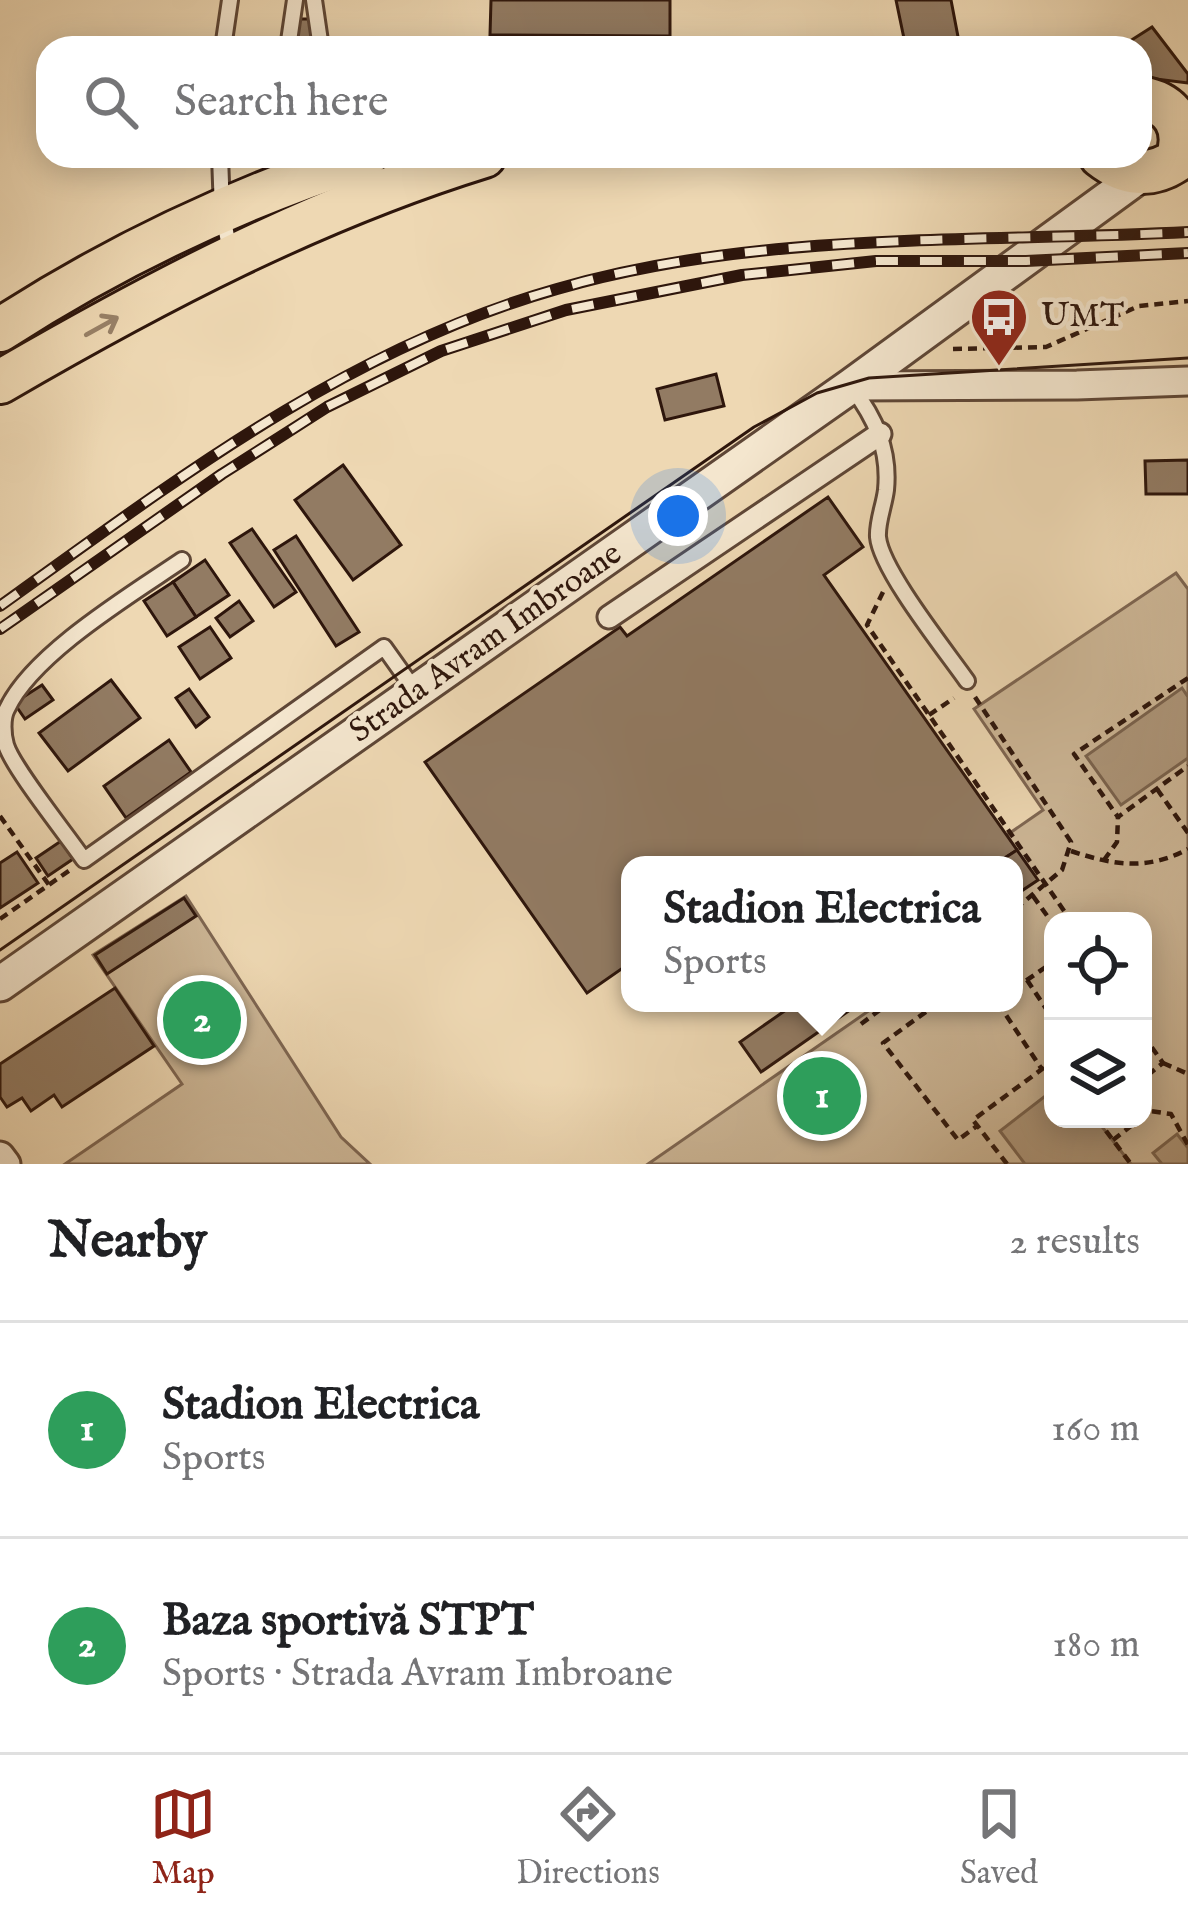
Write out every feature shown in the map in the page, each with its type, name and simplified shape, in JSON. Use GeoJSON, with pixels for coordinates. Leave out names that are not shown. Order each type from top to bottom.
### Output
{"type":"FeatureCollection","features":[{"type":"Feature","properties":{"kind":"main road"},"geometry":{"type":"LineString","coordinates":[[1142,168],[1158,171],[1178,160],[1187,136],[1174,111],[1152,103]]}},
{"type":"Feature","properties":{"kind":"main road"},"geometry":{"type":"LineString","coordinates":[[0,382],[230,256],[307,221],[451,168]]}},
{"type":"Feature","properties":{"kind":"main road"},"geometry":{"type":"LineString","coordinates":[[0,330],[66,287],[305,169]]}},
{"type":"Feature","properties":{"kind":"street","name":"Strada Avram Imbroane"},"geometry":{"type":"LineString","coordinates":[[0,984],[1026,261],[1086,214],[1112,168]]}},
{"type":"Feature","properties":{"kind":"street"},"geometry":{"type":"LineString","coordinates":[[851,386],[1188,381]]}},
{"type":"Feature","properties":{"kind":"street"},"geometry":{"type":"LineString","coordinates":[[609,616],[880,434]]}},
{"type":"Feature","properties":{"kind":"street"},"geometry":{"type":"LineString","coordinates":[[0,1156],[6,1164]]}},
{"type":"Feature","properties":{"kind":"lane"},"geometry":{"type":"LineString","coordinates":[[225,36],[230,0]]}},
{"type":"Feature","properties":{"kind":"lane"},"geometry":{"type":"LineString","coordinates":[[290,36],[296,0]]}},
{"type":"Feature","properties":{"kind":"lane"},"geometry":{"type":"LineString","coordinates":[[314,0],[319,36]]}},
{"type":"Feature","properties":{"kind":"lane"},"geometry":{"type":"LineString","coordinates":[[220,168],[230,256]]}},
{"type":"Feature","properties":{"kind":"lane"},"geometry":{"type":"LineString","coordinates":[[305,169],[307,221]]}},
{"type":"Feature","properties":{"kind":"lane"},"geometry":{"type":"LineString","coordinates":[[305,169],[307,221]]}},
{"type":"Feature","properties":{"kind":"lane"},"geometry":{"type":"LineString","coordinates":[[851,386],[872,413],[880,434],[886,470],[878,540],[892,573],[968,685]]}},
{"type":"Feature","properties":{"kind":"lane"},"geometry":{"type":"LineString","coordinates":[[182,560],[98,617],[53,655],[4,713],[6,748],[84,860],[384,647],[416,692]]}},
{"type":"Feature","properties":{"kind":"path"},"geometry":{"type":"LineString","coordinates":[[952,349],[1046,347],[1138,305],[1188,301]]}},
{"type":"Feature","properties":{"kind":"path"},"geometry":{"type":"LineString","coordinates":[[892,573],[867,625],[1064,912]]}},
{"type":"Feature","properties":{"kind":"path"},"geometry":{"type":"LineString","coordinates":[[1102,861],[1117,842],[1118,817],[1074,754],[1185,680],[1188,688]]}},
{"type":"Feature","properties":{"kind":"path"},"geometry":{"type":"LineString","coordinates":[[929,715],[968,685],[1067,832],[1071,851],[1062,870],[1023,904]]}},
{"type":"Feature","properties":{"kind":"path"},"geometry":{"type":"LineString","coordinates":[[1118,817],[1188,766]]}},
{"type":"Feature","properties":{"kind":"path"},"geometry":{"type":"LineString","coordinates":[[1157,788],[1188,833]]}},
{"type":"Feature","properties":{"kind":"path"},"geometry":{"type":"LineString","coordinates":[[0,816],[49,885]]}},
{"type":"Feature","properties":{"kind":"path"},"geometry":{"type":"LineString","coordinates":[[1071,851],[1141,866],[1188,849]]}},
{"type":"Feature","properties":{"kind":"path"},"geometry":{"type":"LineString","coordinates":[[0,919],[84,860]]}},
{"type":"Feature","properties":{"kind":"path"},"geometry":{"type":"LineString","coordinates":[[1034,896],[1045,912]]}},
{"type":"Feature","properties":{"kind":"path"},"geometry":{"type":"LineString","coordinates":[[1023,987],[1044,1009]]}},
{"type":"Feature","properties":{"kind":"path"},"geometry":{"type":"LineString","coordinates":[[861,1024],[878,1012]]}},
{"type":"Feature","properties":{"kind":"path"},"geometry":{"type":"LineString","coordinates":[[926,1012],[883,1043],[958,1140],[977,1126]]}},
{"type":"Feature","properties":{"kind":"path"},"geometry":{"type":"LineString","coordinates":[[1004,1012],[1042,1069],[973,1120],[1007,1164]]}},
{"type":"Feature","properties":{"kind":"path"},"geometry":{"type":"LineString","coordinates":[[1152,1049],[1162,1064],[1188,1074]]}},
{"type":"Feature","properties":{"kind":"path"},"geometry":{"type":"LineString","coordinates":[[1152,1072],[1162,1064]]}},
{"type":"Feature","properties":{"kind":"path"},"geometry":{"type":"LineString","coordinates":[[1152,1111],[1171,1114],[1188,1145]]}},
{"type":"Feature","properties":{"kind":"path"},"geometry":{"type":"LineString","coordinates":[[1104,1128],[1131,1164]]}},
{"type":"Feature","properties":{"kind":"path"},"geometry":{"type":"LineString","coordinates":[[1113,1140],[1128,1128]]}},
{"type":"Feature","properties":{"kind":"shaded area"},"geometry":{"type":"Polygon","coordinates":[[[1176,573],[1188,589],[1188,1164],[648,1164],[867,1012],[1023,1012],[1023,856],[1016,856],[1007,835],[1043,810],[974,709],[1176,573]]]}},
{"type":"Feature","properties":{"kind":"shaded area"},"geometry":{"type":"Polygon","coordinates":[[[1182,688],[1188,697],[1188,758],[1121,805],[1086,756],[1182,688]]]}},
{"type":"Feature","properties":{"kind":"shaded area"},"geometry":{"type":"Polygon","coordinates":[[[186,896],[341,1137],[370,1164],[65,1164],[182,1084],[93,955],[186,896]]]}},
{"type":"Feature","properties":{"kind":"shaded area"},"geometry":{"type":"Polygon","coordinates":[[[1044,1097],[1044,1128],[1103,1128],[1131,1164],[1025,1164],[1000,1131],[1044,1097]]]}},
{"type":"Feature","properties":{"kind":"shaded area"},"geometry":{"type":"Polygon","coordinates":[[[1177,1134],[1188,1148],[1188,1164],[1162,1164],[1153,1153],[1177,1134]]]}},
{"type":"Feature","properties":{"kind":"building"},"geometry":{"type":"Polygon","coordinates":[[[491,0],[670,0],[670,36],[490,35],[491,0]]]}},
{"type":"Feature","properties":{"kind":"building"},"geometry":{"type":"Polygon","coordinates":[[[896,0],[951,0],[958,36],[904,36],[896,0]]]}},
{"type":"Feature","properties":{"kind":"building"},"geometry":{"type":"Polygon","coordinates":[[[298,19],[313,19],[313,36],[298,36],[298,19]]]}},
{"type":"Feature","properties":{"kind":"building"},"geometry":{"type":"Polygon","coordinates":[[[1152,27],[1188,74],[1188,83],[1152,78],[1152,36],[1138,36],[1152,27]]]}},
{"type":"Feature","properties":{"kind":"building"},"geometry":{"type":"Polygon","coordinates":[[[716,374],[724,406],[665,420],[657,389],[716,374]]]}},
{"type":"Feature","properties":{"kind":"building"},"geometry":{"type":"Polygon","coordinates":[[[1188,460],[1188,494],[1146,494],[1145,461],[1188,460]]]}},
{"type":"Feature","properties":{"kind":"building"},"geometry":{"type":"Polygon","coordinates":[[[343,465],[401,545],[353,580],[295,500],[343,465]]]}},
{"type":"Feature","properties":{"kind":"building"},"geometry":{"type":"Polygon","coordinates":[[[828,497],[863,547],[824,575],[1017,850],[1008,856],[621,856],[621,969],[587,993],[425,762],[620,627],[627,636],[828,497]]]}},
{"type":"Feature","properties":{"kind":"building"},"geometry":{"type":"Polygon","coordinates":[[[252,529],[296,592],[274,607],[230,543],[252,529]]]}},
{"type":"Feature","properties":{"kind":"building"},"geometry":{"type":"Polygon","coordinates":[[[296,536],[359,632],[336,646],[274,550],[296,536]]]}},
{"type":"Feature","properties":{"kind":"building"},"geometry":{"type":"Polygon","coordinates":[[[205,560],[229,595],[196,617],[173,582],[205,560]]]}},
{"type":"Feature","properties":{"kind":"building"},"geometry":{"type":"Polygon","coordinates":[[[173,582],[196,617],[167,636],[144,601],[173,582]]]}},
{"type":"Feature","properties":{"kind":"building"},"geometry":{"type":"Polygon","coordinates":[[[239,601],[253,621],[230,637],[216,618],[239,601]]]}},
{"type":"Feature","properties":{"kind":"building"},"geometry":{"type":"Polygon","coordinates":[[[210,627],[231,658],[200,679],[179,647],[210,627]]]}},
{"type":"Feature","properties":{"kind":"building"},"geometry":{"type":"Polygon","coordinates":[[[111,680],[140,718],[68,771],[39,733],[111,680]]]}},
{"type":"Feature","properties":{"kind":"building"},"geometry":{"type":"Polygon","coordinates":[[[42,685],[53,700],[25,719],[14,703],[42,685]]]}},
{"type":"Feature","properties":{"kind":"building"},"geometry":{"type":"Polygon","coordinates":[[[189,689],[209,717],[196,727],[176,698],[189,689]]]}},
{"type":"Feature","properties":{"kind":"building"},"geometry":{"type":"Polygon","coordinates":[[[169,740],[191,772],[126,818],[104,786],[169,740]]]}},
{"type":"Feature","properties":{"kind":"building"},"geometry":{"type":"Polygon","coordinates":[[[61,841],[73,859],[48,876],[36,858],[61,841]]]}},
{"type":"Feature","properties":{"kind":"building"},"geometry":{"type":"Polygon","coordinates":[[[17,852],[38,883],[0,908],[0,863],[17,852]]]}},
{"type":"Feature","properties":{"kind":"building"},"geometry":{"type":"Polygon","coordinates":[[[1023,859],[1038,880],[1023,890],[1023,859]]]}},
{"type":"Feature","properties":{"kind":"building"},"geometry":{"type":"Polygon","coordinates":[[[184,898],[196,916],[107,974],[95,955],[184,898]]]}},
{"type":"Feature","properties":{"kind":"building"},"geometry":{"type":"Polygon","coordinates":[[[115,988],[154,1046],[62,1107],[54,1095],[31,1111],[22,1098],[7,1107],[0,1097],[0,1064],[115,988]]]}},
{"type":"Feature","properties":{"kind":"building"},"geometry":{"type":"Polygon","coordinates":[[[783,1012],[847,1012],[761,1072],[740,1042],[783,1012]]]}},
{"type":"Feature","properties":{"kind":"tram line"},"geometry":{"type":"LineString","coordinates":[[0,950],[754,427],[817,393],[869,378],[1188,358]]}},
{"type":"Feature","properties":{"kind":"railway"},"geometry":{"type":"LineString","coordinates":[[0,606],[198,466],[335,382],[480,314],[557,289],[634,270],[791,248],[1188,232]]}},
{"type":"Feature","properties":{"kind":"railway"},"geometry":{"type":"LineString","coordinates":[[0,629],[327,407],[441,351],[566,310],[742,275],[876,261],[1026,261],[1188,253]]}},
{"type":"Feature","properties":{"kind":"place","name":"UMT"},"geometry":{"type":"Point","coordinates":[999,368]}},
{"type":"Feature","properties":{"kind":"place","name":"Baza sportivă STPT"},"geometry":{"type":"Point","coordinates":[202,1020]}},
{"type":"Feature","properties":{"kind":"place","name":"Stadion Electrica"},"geometry":{"type":"Point","coordinates":[822,1096]}}]}
